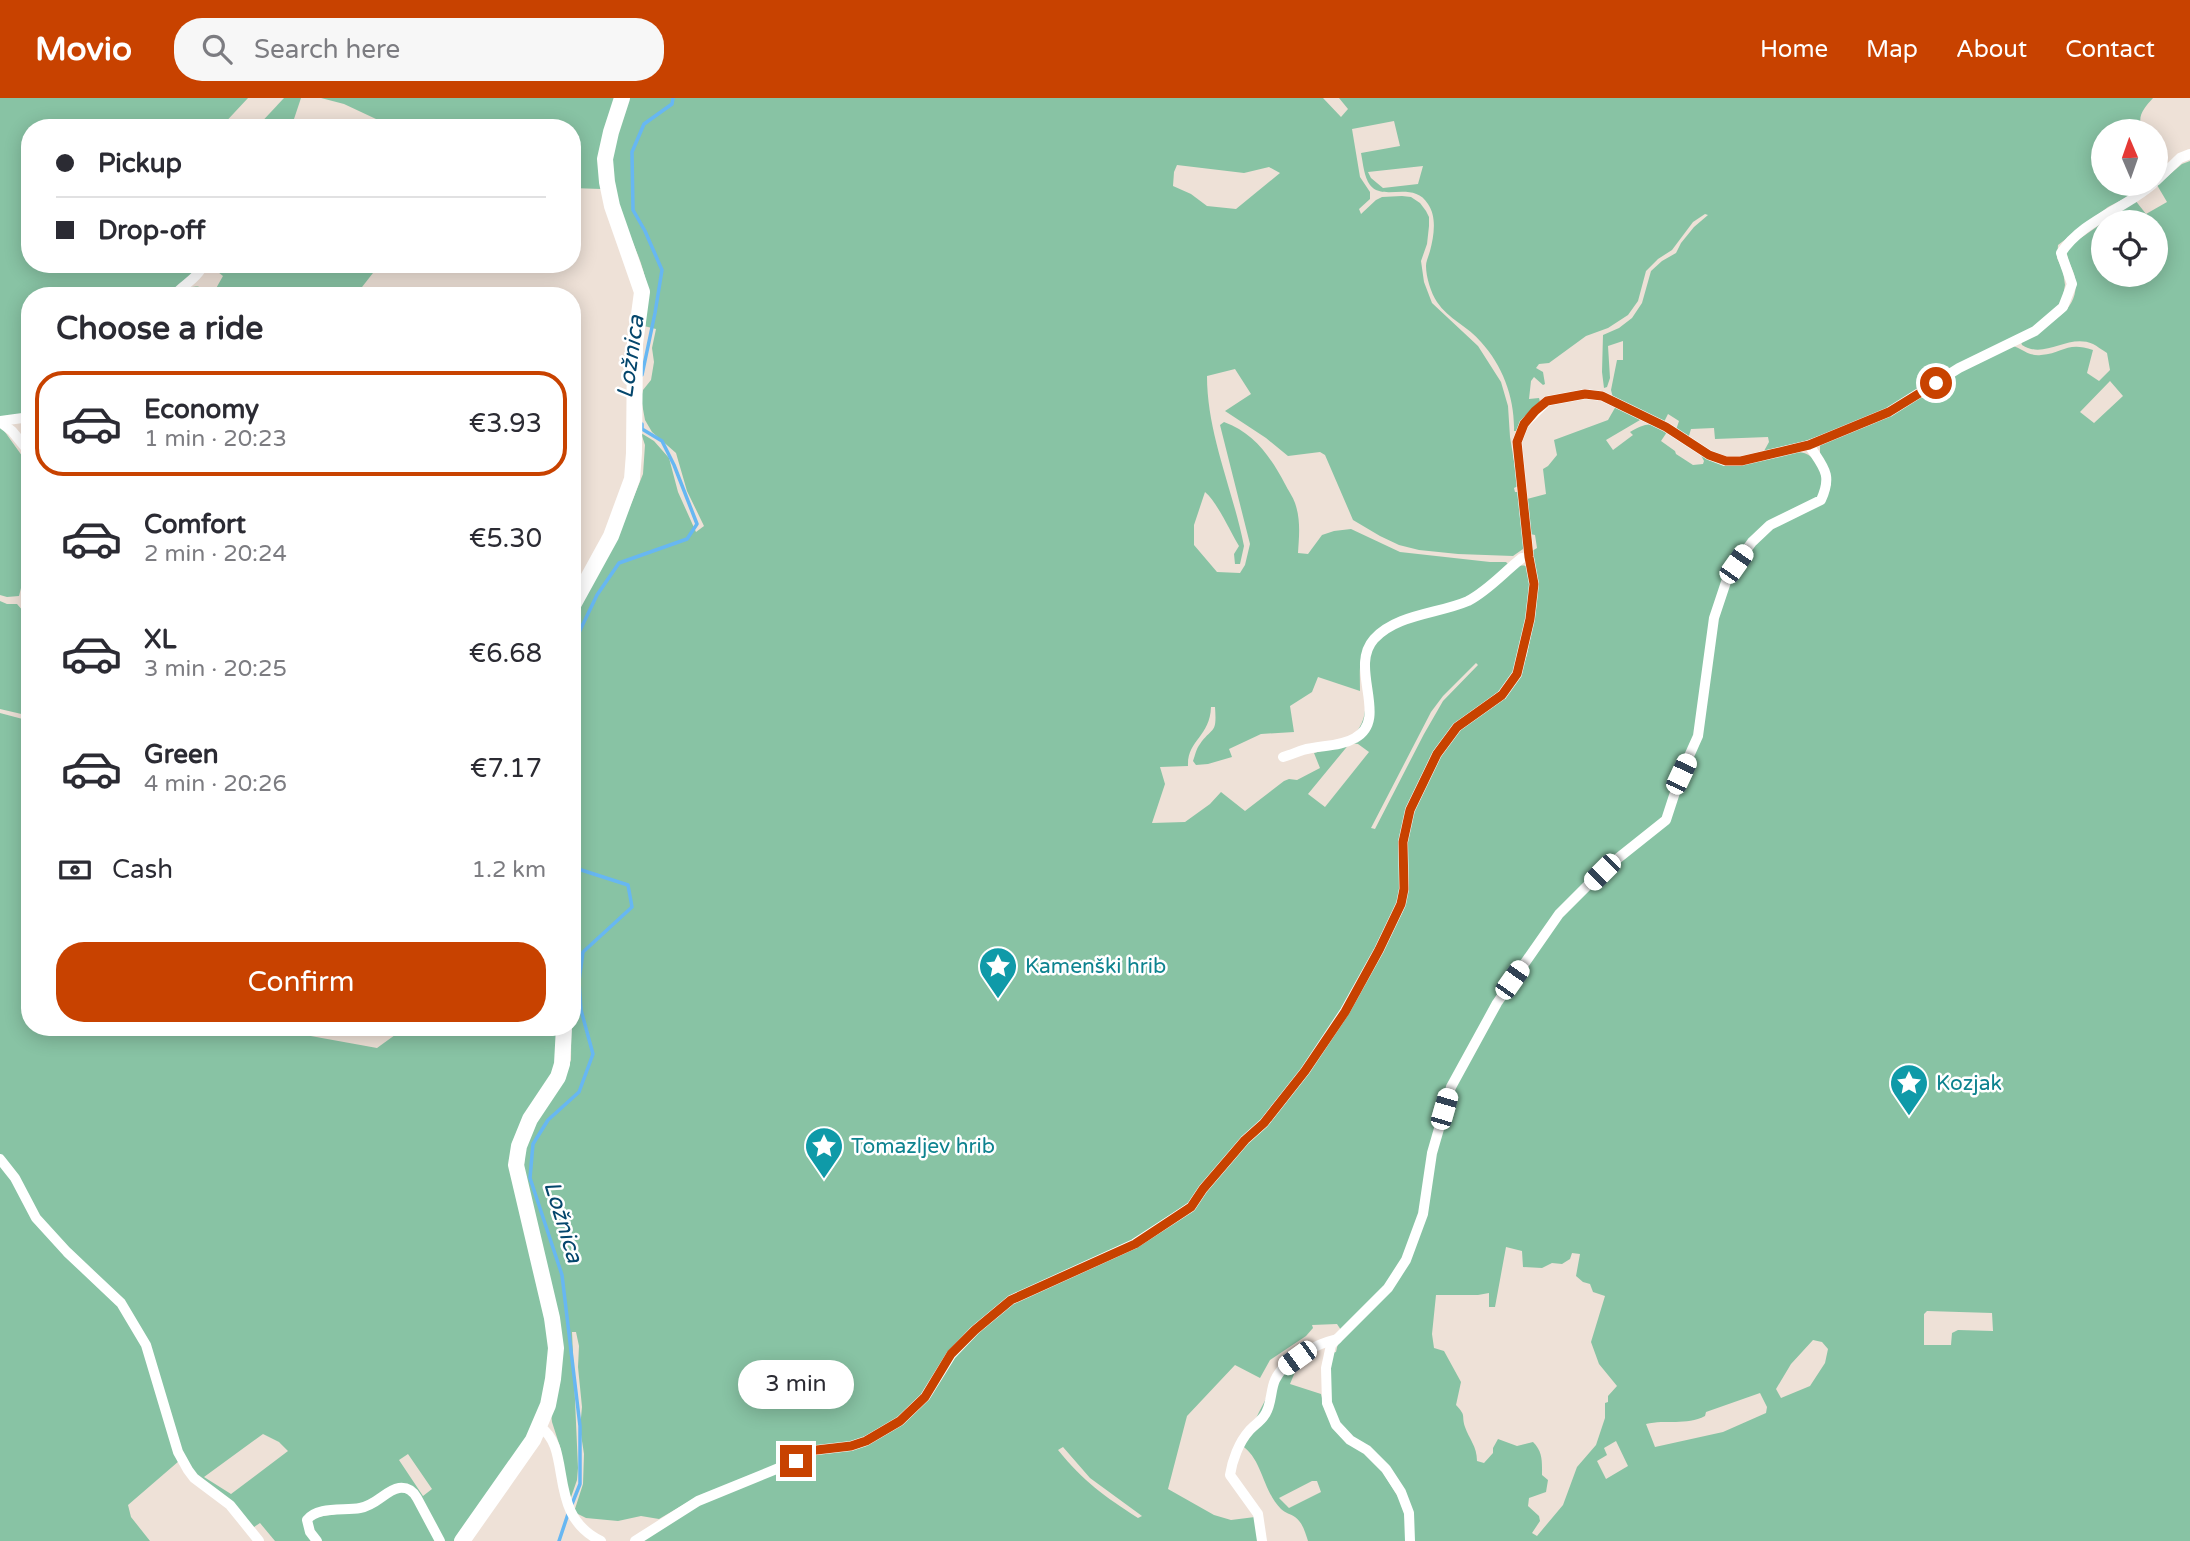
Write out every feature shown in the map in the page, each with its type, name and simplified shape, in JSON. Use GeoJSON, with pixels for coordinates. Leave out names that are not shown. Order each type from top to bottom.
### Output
{"type":"FeatureCollection","features":[{"type":"Feature","properties":{"kind":"street"},"geometry":{"type":"LineString","coordinates":[[581,591],[611,536],[632,479],[635,344],[642,292],[612,206],[605,159],[622,98]]}},
{"type":"Feature","properties":{"kind":"street"},"geometry":{"type":"LineString","coordinates":[[2168,170],[2180,158],[2190,155]]}},
{"type":"Feature","properties":{"kind":"street"},"geometry":{"type":"LineString","coordinates":[[635,1541],[698,1501],[796,1461],[808,1451],[851,1446],[866,1441],[900,1421],[925,1397],[951,1354],[1011,1300],[1135,1244],[1191,1207],[1245,1140],[1264,1123],[1305,1071],[1345,1012],[1401,904],[1404,889],[1403,842],[1410,810],[1437,754],[1457,727],[1502,695],[1517,674],[1530,619],[1534,584],[1517,442],[1524,424],[1535,411],[1547,401],[1585,394],[1602,396],[1666,427],[1709,455],[1726,461],[1741,461],[1809,445],[1889,412],[1959,368],[2035,331],[2050,320],[2063,307],[2072,284],[2060,253],[2068,242],[2138,196]]}},
{"type":"Feature","properties":{"kind":"street"},"geometry":{"type":"LineString","coordinates":[[181,287],[199,273]]}},
{"type":"Feature","properties":{"kind":"street"},"geometry":{"type":"LineString","coordinates":[[0,421],[21,418]]}},
{"type":"Feature","properties":{"kind":"street"},"geometry":{"type":"LineString","coordinates":[[0,421],[21,442]]}},
{"type":"Feature","properties":{"kind":"street"},"geometry":{"type":"LineString","coordinates":[[1410,1541],[1409,1513],[1401,1492],[1386,1469],[1336,1425],[1327,1403],[1326,1368],[1331,1345],[1388,1288],[1406,1260],[1423,1214],[1432,1153],[1451,1087],[1497,1003],[1559,914],[1602,872],[1666,820],[1681,774],[1698,736],[1714,618],[1726,582],[1752,542],[1770,525],[1821,500],[1828,485],[1825,469],[1809,445]]}},
{"type":"Feature","properties":{"kind":"street"},"geometry":{"type":"LineString","coordinates":[[1283,757],[1358,737],[1370,714],[1370,698],[1364,671],[1366,654],[1373,640],[1401,622],[1464,602],[1482,593],[1522,558]]}},
{"type":"Feature","properties":{"kind":"street"},"geometry":{"type":"LineString","coordinates":[[461,1541],[533,1440],[548,1405],[555,1348],[552,1318],[516,1165],[519,1146],[530,1119],[558,1077],[562,1064],[564,1036]]}},
{"type":"Feature","properties":{"kind":"street"},"geometry":{"type":"LineString","coordinates":[[0,1159],[15,1178],[36,1218],[67,1252],[121,1303],[146,1345],[178,1452],[194,1478],[230,1505],[259,1541]]}},
{"type":"Feature","properties":{"kind":"street"},"geometry":{"type":"LineString","coordinates":[[1262,1541],[1258,1514],[1230,1475],[1231,1467],[1242,1439],[1268,1410],[1276,1378],[1283,1368],[1313,1348],[1337,1339]]}},
{"type":"Feature","properties":{"kind":"street"},"geometry":{"type":"LineString","coordinates":[[540,1427],[549,1433],[556,1446],[558,1469],[577,1523],[590,1536],[601,1541]]}},
{"type":"Feature","properties":{"kind":"street"},"geometry":{"type":"LineString","coordinates":[[317,1541],[307,1526],[307,1520],[314,1513],[365,1507],[374,1504],[396,1488],[407,1488],[417,1498],[440,1541]]}},
{"type":"Feature","properties":{"kind":"street"},"geometry":{"type":"LineString","coordinates":[[246,1527],[250,1541]]}},
{"type":"Feature","properties":{"kind":"green space"},"geometry":{"type":"Polygon","coordinates":[[[0,98],[248,98],[228,119],[21,119],[21,273],[193,273],[179,287],[21,287],[21,415],[0,418],[0,98]]]}},
{"type":"Feature","properties":{"kind":"green space"},"geometry":{"type":"Polygon","coordinates":[[[284,98],[301,98],[294,119],[264,119],[284,98]]]}},
{"type":"Feature","properties":{"kind":"green space"},"geometry":{"type":"Polygon","coordinates":[[[321,98],[618,98],[601,189],[581,188],[581,119],[376,119],[344,104],[321,98]]]}},
{"type":"Feature","properties":{"kind":"green space"},"geometry":{"type":"Polygon","coordinates":[[[628,98],[1323,98],[1341,117],[1348,109],[1339,98],[2153,98],[2144,109],[2141,119],[2091,119],[2091,196],[2129,196],[2104,210],[2091,210],[2091,220],[2058,245],[2057,258],[2065,285],[2062,301],[2050,316],[2032,329],[1982,352],[1881,413],[1805,441],[1764,451],[1769,442],[1768,437],[1715,439],[1714,428],[1691,429],[1688,439],[1676,430],[1679,421],[1668,414],[1664,422],[1613,398],[1611,390],[1617,360],[1623,360],[1623,341],[1608,346],[1610,378],[1604,388],[1603,335],[1632,318],[1642,303],[1651,271],[1676,253],[1694,227],[1708,215],[1705,214],[1693,222],[1672,250],[1646,271],[1638,301],[1628,315],[1608,328],[1586,336],[1549,363],[1539,364],[1536,368],[1543,372],[1545,384],[1534,377],[1529,399],[1539,398],[1540,402],[1521,421],[1517,431],[1514,431],[1510,395],[1496,362],[1476,337],[1442,308],[1431,290],[1426,266],[1434,227],[1431,209],[1422,197],[1414,193],[1382,192],[1370,185],[1366,178],[1361,153],[1400,146],[1394,121],[1352,129],[1360,177],[1370,192],[1370,199],[1359,209],[1361,214],[1382,197],[1411,197],[1420,203],[1429,217],[1427,244],[1421,261],[1424,282],[1432,303],[1478,346],[1501,382],[1508,406],[1518,486],[1514,488],[1515,492],[1518,492],[1523,549],[1513,556],[1458,554],[1419,550],[1380,536],[1353,520],[1325,455],[1320,452],[1288,456],[1225,411],[1251,394],[1235,369],[1207,376],[1211,419],[1244,546],[1240,564],[1235,564],[1234,554],[1239,546],[1219,510],[1205,492],[1194,525],[1194,545],[1217,572],[1240,573],[1245,565],[1250,544],[1220,425],[1224,422],[1253,439],[1267,455],[1293,498],[1299,528],[1298,553],[1308,554],[1322,535],[1351,529],[1400,552],[1508,564],[1476,593],[1400,619],[1375,633],[1362,653],[1360,691],[1318,677],[1312,692],[1290,706],[1294,732],[1261,734],[1229,749],[1232,757],[1196,765],[1193,761],[1198,748],[1215,726],[1215,707],[1211,707],[1207,725],[1191,750],[1188,766],[1160,767],[1165,784],[1152,823],[1185,822],[1210,804],[1221,792],[1245,811],[1284,781],[1297,780],[1320,768],[1314,753],[1344,743],[1359,728],[1365,711],[1367,658],[1371,645],[1379,636],[1402,623],[1471,602],[1512,568],[1529,567],[1529,614],[1514,671],[1504,687],[1452,728],[1417,785],[1403,824],[1400,842],[1402,878],[1399,900],[1357,986],[1302,1070],[1189,1202],[1133,1240],[1008,1297],[958,1341],[918,1401],[886,1426],[849,1444],[805,1450],[794,1458],[754,1476],[693,1499],[659,1519],[641,1516],[618,1521],[586,1518],[574,1512],[583,1484],[584,1454],[580,1428],[582,1407],[576,1332],[572,1332],[578,1468],[569,1503],[563,1487],[561,1450],[551,1413],[560,1377],[558,1324],[524,1167],[526,1141],[562,1082],[571,1060],[571,1036],[581,1036],[581,605],[612,549],[643,474],[645,445],[641,433],[654,441],[669,458],[678,492],[696,532],[704,526],[687,491],[676,453],[652,432],[645,420],[641,398],[643,390],[651,380],[654,362],[652,348],[656,329],[644,326],[647,288],[644,272],[614,193],[611,160],[628,98]],[[1177,165],[1173,186],[1191,194],[1207,206],[1236,209],[1280,173],[1269,167],[1244,173],[1177,165]],[[1423,166],[1368,172],[1383,188],[1418,184],[1423,166]],[[1476,663],[1431,712],[1371,828],[1375,829],[1443,701],[1478,665],[1476,663]],[[1350,743],[1308,794],[1325,807],[1369,752],[1358,744],[1350,743]]]}},
{"type":"Feature","properties":{"kind":"green space"},"geometry":{"type":"Polygon","coordinates":[[[2190,161],[2190,1541],[1413,1541],[1408,1508],[1401,1489],[1378,1457],[1352,1438],[1341,1426],[1331,1407],[1327,1385],[1329,1363],[1332,1353],[1336,1352],[1341,1330],[1337,1324],[1312,1325],[1313,1328],[1306,1336],[1270,1360],[1260,1378],[1235,1365],[1187,1416],[1168,1489],[1214,1515],[1231,1520],[1255,1517],[1260,1541],[641,1541],[697,1504],[798,1465],[811,1454],[835,1452],[863,1445],[902,1424],[933,1392],[954,1354],[995,1316],[1027,1295],[1136,1248],[1195,1207],[1206,1190],[1246,1144],[1268,1124],[1339,1027],[1403,911],[1408,884],[1406,835],[1426,777],[1459,729],[1507,693],[1520,675],[1536,610],[1537,588],[1532,551],[1537,548],[1535,535],[1530,534],[1527,499],[1546,494],[1543,469],[1557,455],[1554,440],[1608,420],[1616,406],[1636,415],[1640,420],[1606,440],[1613,450],[1633,435],[1630,432],[1645,425],[1652,425],[1667,432],[1661,441],[1693,465],[1703,464],[1701,455],[1733,464],[1799,452],[1814,459],[1823,474],[1824,486],[1812,504],[1764,526],[1744,545],[1729,568],[1712,619],[1697,727],[1677,777],[1681,778],[1701,735],[1713,634],[1722,597],[1747,548],[1775,525],[1814,508],[1824,500],[1831,484],[1830,475],[1820,454],[1820,443],[1882,420],[2006,346],[2014,346],[2035,355],[2071,347],[2093,350],[2087,373],[2099,381],[2110,370],[2107,353],[2093,344],[2075,342],[2039,350],[2022,345],[2021,342],[2058,317],[2072,301],[2075,278],[2068,259],[2068,247],[2091,231],[2091,287],[2168,287],[2168,210],[2153,210],[2167,202],[2163,196],[2168,196],[2168,176],[2190,161]],[[2110,381],[2080,412],[2094,423],[2123,396],[2110,381]],[[1506,1247],[1495,1307],[1489,1307],[1489,1293],[1436,1295],[1432,1334],[1434,1348],[1444,1351],[1461,1382],[1456,1405],[1463,1414],[1477,1461],[1484,1463],[1493,1453],[1498,1439],[1517,1446],[1533,1442],[1539,1449],[1542,1475],[1548,1480],[1546,1492],[1529,1498],[1528,1506],[1539,1516],[1540,1521],[1532,1533],[1537,1536],[1563,1505],[1577,1467],[1596,1445],[1605,1418],[1605,1403],[1617,1386],[1599,1364],[1591,1342],[1605,1296],[1593,1292],[1590,1284],[1576,1276],[1580,1254],[1572,1253],[1570,1259],[1562,1264],[1552,1263],[1542,1268],[1523,1267],[1522,1251],[1506,1247]],[[1927,1311],[1924,1314],[1924,1345],[1951,1345],[1952,1333],[1958,1330],[1993,1331],[1992,1313],[1927,1311]],[[1813,1340],[1791,1364],[1776,1389],[1781,1398],[1810,1386],[1825,1363],[1828,1349],[1822,1342],[1813,1340]],[[1760,1393],[1706,1412],[1705,1416],[1691,1421],[1646,1424],[1655,1447],[1723,1432],[1766,1413],[1767,1407],[1760,1393]],[[1616,1441],[1604,1448],[1607,1455],[1597,1461],[1606,1479],[1628,1466],[1616,1441]],[[1063,1447],[1058,1450],[1086,1480],[1105,1495],[1138,1518],[1142,1516],[1090,1478],[1063,1447]]]}},
{"type":"Feature","properties":{"kind":"green space"},"geometry":{"type":"Polygon","coordinates":[[[2135,200],[2143,210],[2121,210],[2135,200]]]}},
{"type":"Feature","properties":{"kind":"green space"},"geometry":{"type":"Polygon","coordinates":[[[219,273],[373,273],[362,287],[217,287],[223,276],[219,273]]]}},
{"type":"Feature","properties":{"kind":"green space"},"geometry":{"type":"Polygon","coordinates":[[[0,425],[21,454],[21,588],[19,596],[0,595],[0,425]]]}},
{"type":"Feature","properties":{"kind":"green space"},"geometry":{"type":"Polygon","coordinates":[[[0,601],[17,604],[21,609],[21,714],[0,709],[0,601]]]}},
{"type":"Feature","properties":{"kind":"green space"},"geometry":{"type":"Polygon","coordinates":[[[0,713],[21,719],[21,1036],[311,1036],[377,1048],[394,1036],[558,1036],[557,1064],[516,1133],[551,1356],[542,1408],[529,1435],[455,1541],[442,1541],[406,1484],[369,1504],[307,1514],[314,1541],[275,1541],[260,1523],[251,1529],[179,1461],[128,1505],[131,1517],[150,1541],[0,1541],[0,713]],[[263,1434],[204,1477],[231,1494],[288,1451],[279,1442],[263,1434]],[[408,1454],[399,1460],[423,1496],[432,1489],[408,1454]]]}},
{"type":"Feature","properties":{"kind":"green space"},"geometry":{"type":"Polygon","coordinates":[[[1308,1356],[1307,1360],[1297,1367],[1290,1384],[1321,1394],[1325,1410],[1377,1463],[1403,1505],[1408,1541],[1308,1541],[1300,1522],[1275,1501],[1254,1458],[1241,1445],[1268,1394],[1285,1371],[1308,1356]],[[1317,1481],[1279,1498],[1289,1508],[1321,1492],[1317,1481]]]}},
{"type":"Feature","properties":{"kind":"green space"},"geometry":{"type":"Polygon","coordinates":[[[410,1490],[437,1541],[320,1541],[309,1522],[310,1518],[349,1512],[395,1491],[410,1490]]]}},
{"type":"Feature","properties":{"kind":"waterway","name":"Ložnica"},"geometry":{"type":"LineString","coordinates":[[642,375],[662,270],[633,210],[632,152],[644,124],[672,104],[673,98]]}},
{"type":"Feature","properties":{"kind":"waterway","name":"Ložnica"},"geometry":{"type":"LineString","coordinates":[[581,628],[597,595],[619,563],[687,539],[697,524],[662,441],[642,429],[642,424]]}},
{"type":"Feature","properties":{"kind":"waterway","name":"Ložnica"},"geometry":{"type":"LineString","coordinates":[[581,870],[628,885],[632,907],[583,952],[581,966]]}},
{"type":"Feature","properties":{"kind":"waterway","name":"Ložnica"},"geometry":{"type":"LineString","coordinates":[[572,1504],[580,1484],[580,1426],[562,1275],[530,1178],[533,1144],[548,1120],[579,1092],[593,1054],[581,1010]]}},
{"type":"Feature","properties":{"kind":"waterway","name":"Ložnica"},"geometry":{"type":"LineString","coordinates":[[559,1541],[569,1511]]}},
{"type":"Feature","properties":{"kind":"place","name":"Kamenški hrib"},"geometry":{"type":"Point","coordinates":[998,1000]}},
{"type":"Feature","properties":{"kind":"place","name":"Kozjak"},"geometry":{"type":"Point","coordinates":[1909,1117]}},
{"type":"Feature","properties":{"kind":"place","name":"Tomazljev hrib"},"geometry":{"type":"Point","coordinates":[824,1180]}},
{"type":"Feature","properties":{"kind":"route"},"geometry":{"type":"LineString","coordinates":[[796,1461],[808,1451],[834,1449],[866,1441],[900,1421],[925,1397],[951,1354],[1011,1300],[1135,1244],[1191,1207],[1203,1189],[1245,1140],[1264,1123],[1305,1071],[1345,1012],[1401,904],[1404,889],[1403,842],[1410,810],[1419,787],[1437,754],[1457,727],[1502,695],[1517,674],[1530,619],[1534,584],[1517,442],[1524,424],[1535,411],[1547,401],[1585,394],[1602,396],[1666,427],[1709,455],[1726,461],[1741,461],[1809,445],[1889,412],[1936,383]]}}]}
